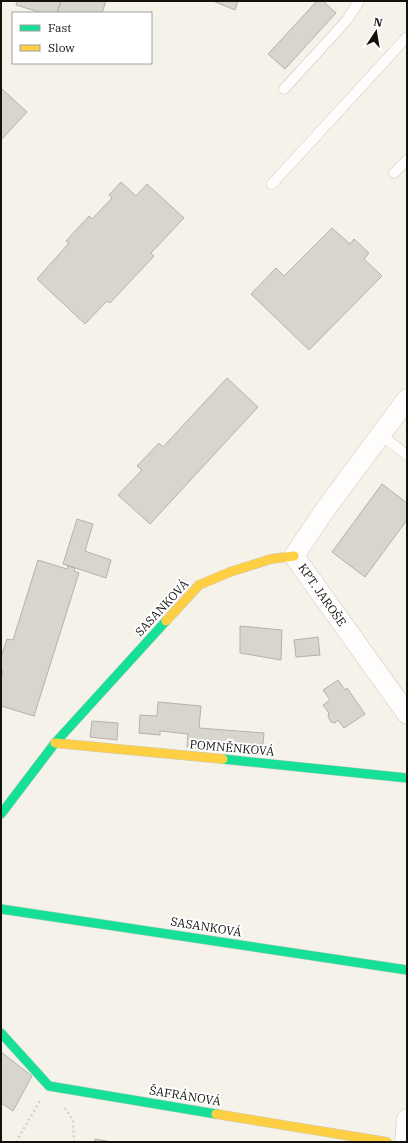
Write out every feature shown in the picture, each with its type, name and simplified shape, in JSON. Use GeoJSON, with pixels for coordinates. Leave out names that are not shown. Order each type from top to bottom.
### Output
{"type":"FeatureCollection","features":[{"type":"Feature","properties":{"kind":"street","name":"KPT. JAROŠE"},"geometry":{"type":"LineString","coordinates":[[407,399],[325,510],[294,556],[407,714]]}},
{"type":"Feature","properties":{"kind":"street","name":"SASANKOVÁ"},"geometry":{"type":"LineString","coordinates":[[1,814],[55,743],[199,586],[230,572],[271,559],[294,556]]}},
{"type":"Feature","properties":{"kind":"street","name":"POMNĚNKOVÁ"},"geometry":{"type":"LineString","coordinates":[[55,743],[407,778]]}},
{"type":"Feature","properties":{"kind":"street","name":"SASANKOVÁ"},"geometry":{"type":"LineString","coordinates":[[1,909],[407,970]]}},
{"type":"Feature","properties":{"kind":"street"},"geometry":{"type":"LineString","coordinates":[[1,1033],[49,1086]]}},
{"type":"Feature","properties":{"kind":"street","name":"ŠAFRÁNOVÁ"},"geometry":{"type":"LineString","coordinates":[[49,1086],[387,1142]]}},
{"type":"Feature","properties":{"kind":"street"},"geometry":{"type":"LineString","coordinates":[[405,1142],[407,1119]]}},
{"type":"Feature","properties":{"kind":"lane"},"geometry":{"type":"LineString","coordinates":[[284,89],[347,20],[359,1]]}},
{"type":"Feature","properties":{"kind":"lane"},"geometry":{"type":"LineString","coordinates":[[272,184],[407,37]]}},
{"type":"Feature","properties":{"kind":"lane"},"geometry":{"type":"LineString","coordinates":[[394,173],[407,160]]}},
{"type":"Feature","properties":{"kind":"lane"},"geometry":{"type":"LineString","coordinates":[[381,435],[407,455]]}},
{"type":"Feature","properties":{"kind":"path"},"geometry":{"type":"LineString","coordinates":[[16,1142],[49,1086],[73,1120],[74,1142]]}},
{"type":"Feature","properties":{"kind":"building"},"geometry":{"type":"Polygon","coordinates":[[[17,1],[61,1],[57,12],[39,12],[16,5],[17,1]]]}},
{"type":"Feature","properties":{"kind":"building"},"geometry":{"type":"Polygon","coordinates":[[[61,1],[106,1],[102,12],[57,12],[61,1]]]}},
{"type":"Feature","properties":{"kind":"building"},"geometry":{"type":"Polygon","coordinates":[[[213,1],[238,1],[235,10],[213,1]]]}},
{"type":"Feature","properties":{"kind":"building"},"geometry":{"type":"Polygon","coordinates":[[[317,1],[323,1],[336,13],[285,69],[268,54],[317,1]]]}},
{"type":"Feature","properties":{"kind":"building"},"geometry":{"type":"Polygon","coordinates":[[[2,89],[27,112],[1,140],[1,90],[2,89]]]}},
{"type":"Feature","properties":{"kind":"building"},"geometry":{"type":"Polygon","coordinates":[[[121,182],[136,196],[147,184],[184,218],[151,253],[154,256],[110,303],[107,301],[85,324],[37,279],[69,243],[66,241],[89,216],[92,219],[112,198],[109,195],[121,182]]]}},
{"type":"Feature","properties":{"kind":"building"},"geometry":{"type":"Polygon","coordinates":[[[332,228],[350,244],[354,239],[369,253],[364,259],[382,276],[309,350],[251,294],[276,268],[284,276],[332,228]]]}},
{"type":"Feature","properties":{"kind":"building"},"geometry":{"type":"Polygon","coordinates":[[[227,378],[258,407],[150,524],[118,495],[142,470],[137,466],[159,443],[163,447],[227,378]]]}},
{"type":"Feature","properties":{"kind":"building"},"geometry":{"type":"Polygon","coordinates":[[[382,484],[407,503],[407,520],[365,577],[332,552],[382,484]]]}},
{"type":"Feature","properties":{"kind":"building"},"geometry":{"type":"Polygon","coordinates":[[[77,519],[93,524],[85,551],[111,560],[106,578],[63,564],[77,519]]]}},
{"type":"Feature","properties":{"kind":"building"},"geometry":{"type":"Polygon","coordinates":[[[38,560],[67,569],[68,566],[75,568],[74,571],[79,573],[34,716],[1,706],[1,678],[3,671],[1,670],[1,657],[7,639],[13,640],[38,560]]]}},
{"type":"Feature","properties":{"kind":"building"},"geometry":{"type":"Polygon","coordinates":[[[240,626],[282,630],[281,660],[240,653],[240,626]]]}},
{"type":"Feature","properties":{"kind":"building"},"geometry":{"type":"Polygon","coordinates":[[[318,637],[320,655],[296,657],[294,640],[318,637]]]}},
{"type":"Feature","properties":{"kind":"building"},"geometry":{"type":"Polygon","coordinates":[[[338,680],[345,690],[347,688],[365,714],[344,728],[338,720],[335,723],[331,722],[328,717],[329,713],[323,705],[330,700],[323,690],[338,680]]]}},
{"type":"Feature","properties":{"kind":"building"},"geometry":{"type":"Polygon","coordinates":[[[158,702],[201,706],[199,728],[264,733],[262,754],[187,747],[188,734],[160,731],[160,735],[139,733],[140,715],[157,716],[158,702]]]}},
{"type":"Feature","properties":{"kind":"building"},"geometry":{"type":"Polygon","coordinates":[[[92,721],[118,723],[117,740],[90,737],[92,721]]]}},
{"type":"Feature","properties":{"kind":"building"},"geometry":{"type":"Polygon","coordinates":[[[1,1052],[32,1076],[13,1111],[1,1103],[1,1052]]]}},
{"type":"Feature","properties":{"kind":"building"},"geometry":{"type":"Polygon","coordinates":[[[95,1139],[112,1142],[95,1142],[95,1139]]]}},
{"type":"Feature","properties":{"kind":"traffic: fast"},"geometry":{"type":"LineString","coordinates":[[1,814],[55,743],[166,621]]}},
{"type":"Feature","properties":{"kind":"traffic: fast"},"geometry":{"type":"LineString","coordinates":[[223,759],[407,778]]}},
{"type":"Feature","properties":{"kind":"traffic: fast"},"geometry":{"type":"LineString","coordinates":[[1,909],[407,970]]}},
{"type":"Feature","properties":{"kind":"traffic: fast"},"geometry":{"type":"LineString","coordinates":[[1,1033],[49,1086],[216,1114]]}},
{"type":"Feature","properties":{"kind":"traffic: slow"},"geometry":{"type":"LineString","coordinates":[[166,621],[199,585],[230,572],[271,559],[294,556]]}},
{"type":"Feature","properties":{"kind":"traffic: slow"},"geometry":{"type":"LineString","coordinates":[[55,743],[223,759]]}},
{"type":"Feature","properties":{"kind":"traffic: slow"},"geometry":{"type":"LineString","coordinates":[[216,1114],[387,1142]]}}]}
